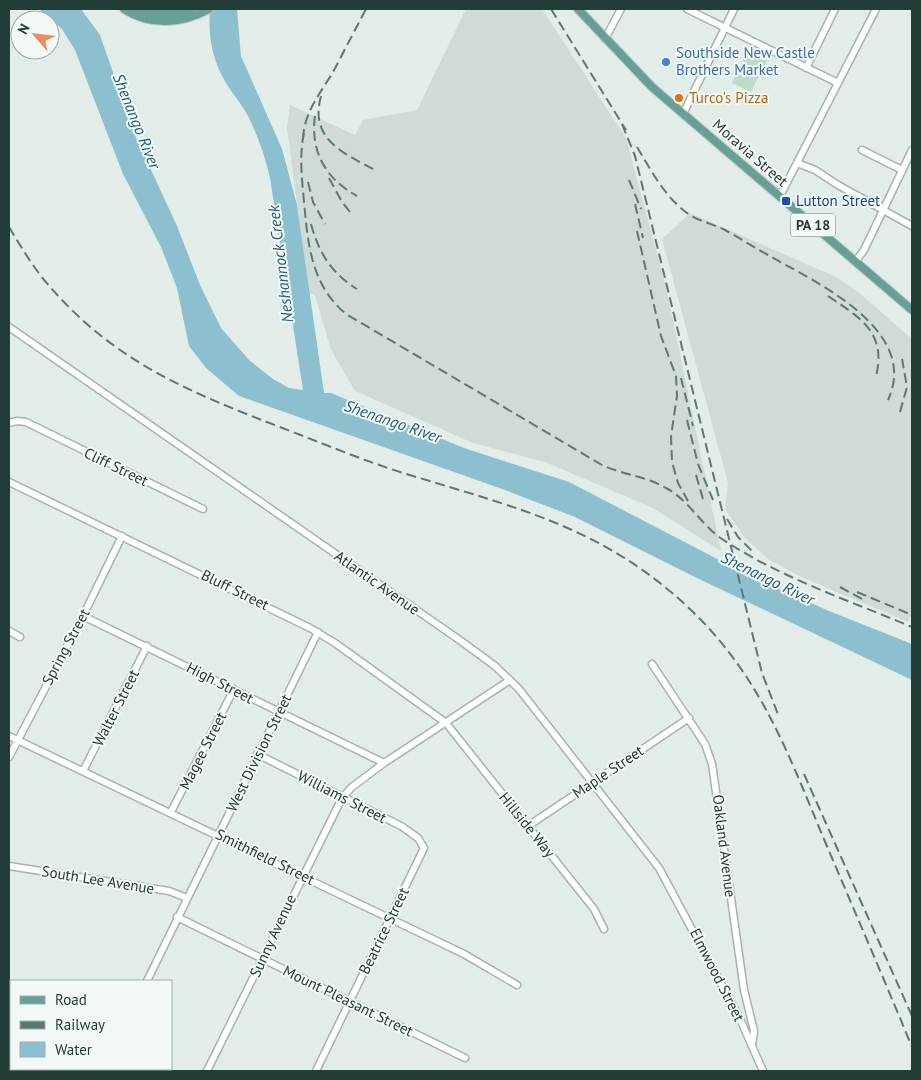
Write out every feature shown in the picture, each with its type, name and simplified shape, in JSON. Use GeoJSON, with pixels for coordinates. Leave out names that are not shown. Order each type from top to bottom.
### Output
{"type":"FeatureCollection","features":[{"type":"Feature","properties":{"kind":"main road"},"geometry":{"type":"LineString","coordinates":[[124,9],[140,17],[163,21],[186,19],[209,9]]}},
{"type":"Feature","properties":{"kind":"main road"},"geometry":{"type":"LineString","coordinates":[[139,9],[171,14],[192,9]]}},
{"type":"Feature","properties":{"kind":"main road","name":"Moravia Street"},"geometry":{"type":"LineString","coordinates":[[578,9],[642,77],[683,114],[912,310]]}},
{"type":"Feature","properties":{"kind":"street"},"geometry":{"type":"LineString","coordinates":[[606,39],[621,9]]}},
{"type":"Feature","properties":{"kind":"street"},"geometry":{"type":"LineString","coordinates":[[687,9],[838,83]]}},
{"type":"Feature","properties":{"kind":"street"},"geometry":{"type":"LineString","coordinates":[[683,114],[734,9]]}},
{"type":"Feature","properties":{"kind":"street"},"geometry":{"type":"LineString","coordinates":[[806,68],[835,9]]}},
{"type":"Feature","properties":{"kind":"street"},"geometry":{"type":"LineString","coordinates":[[780,196],[876,9]]}},
{"type":"Feature","properties":{"kind":"street"},"geometry":{"type":"LineString","coordinates":[[862,150],[902,170]]}},
{"type":"Feature","properties":{"kind":"street"},"geometry":{"type":"LineString","coordinates":[[856,261],[864,250],[912,150]]}},
{"type":"Feature","properties":{"kind":"street"},"geometry":{"type":"LineString","coordinates":[[797,163],[815,170],[912,226]]}},
{"type":"Feature","properties":{"kind":"street","name":"Atlantic Avenue"},"geometry":{"type":"LineString","coordinates":[[9,328],[461,641],[510,680],[659,868],[681,906]]}},
{"type":"Feature","properties":{"kind":"street","name":"Cliff Street"},"geometry":{"type":"LineString","coordinates":[[9,423],[17,421],[30,424],[203,509]]}},
{"type":"Feature","properties":{"kind":"street","name":"Bluff Street"},"geometry":{"type":"LineString","coordinates":[[9,482],[232,588],[318,632],[446,723]]}},
{"type":"Feature","properties":{"kind":"street","name":"Spring Street"},"geometry":{"type":"LineString","coordinates":[[9,757],[83,616],[122,536]]}},
{"type":"Feature","properties":{"kind":"street","name":"High Street"},"geometry":{"type":"LineString","coordinates":[[83,616],[384,763]]}},
{"type":"Feature","properties":{"kind":"street"},"geometry":{"type":"LineString","coordinates":[[9,631],[20,638]]}},
{"type":"Feature","properties":{"kind":"street","name":"West Division Street"},"geometry":{"type":"LineString","coordinates":[[147,980],[318,632]]}},
{"type":"Feature","properties":{"kind":"street","name":"Walter Street"},"geometry":{"type":"LineString","coordinates":[[84,771],[147,646]]}},
{"type":"Feature","properties":{"kind":"street","name":"Oakland Avenue"},"geometry":{"type":"LineString","coordinates":[[652,664],[705,744],[712,764],[744,990],[754,1031],[752,1045]]}},
{"type":"Feature","properties":{"kind":"street","name":"Sunny Avenue"},"geometry":{"type":"LineString","coordinates":[[207,1071],[342,798],[352,787],[384,763],[510,680]]}},
{"type":"Feature","properties":{"kind":"street","name":"Magee Street"},"geometry":{"type":"LineString","coordinates":[[171,812],[234,689]]}},
{"type":"Feature","properties":{"kind":"street","name":"Maple Street"},"geometry":{"type":"LineString","coordinates":[[528,826],[689,718]]}},
{"type":"Feature","properties":{"kind":"street","name":"Hillside Way"},"geometry":{"type":"LineString","coordinates":[[446,723],[594,909],[604,929]]}},
{"type":"Feature","properties":{"kind":"street","name":"Smithfield Street"},"geometry":{"type":"LineString","coordinates":[[9,736],[464,954],[517,985]]}},
{"type":"Feature","properties":{"kind":"street","name":"Williams Street"},"geometry":{"type":"LineString","coordinates":[[257,754],[342,798],[402,826],[424,845]]}},
{"type":"Feature","properties":{"kind":"street","name":"Beatrice Street"},"geometry":{"type":"LineString","coordinates":[[316,1071],[424,852],[424,845]]}},
{"type":"Feature","properties":{"kind":"street","name":"South Lee Avenue"},"geometry":{"type":"LineString","coordinates":[[9,866],[169,891],[187,898]]}},
{"type":"Feature","properties":{"kind":"street","name":"Elmwood Street"},"geometry":{"type":"LineString","coordinates":[[681,906],[752,1045],[763,1071]]}},
{"type":"Feature","properties":{"kind":"street","name":"Mount Pleasant Street"},"geometry":{"type":"LineString","coordinates":[[177,917],[465,1058]]}},
{"type":"Feature","properties":{"kind":"shaded area"},"geometry":{"type":"Polygon","coordinates":[[[466,9],[542,9],[626,138],[666,287],[721,551],[653,508],[545,462],[473,443],[355,391],[331,350],[315,295],[309,293],[287,128],[290,105],[355,135],[363,120],[417,110],[466,9]]]}},
{"type":"Feature","properties":{"kind":"shaded area"},"geometry":{"type":"Polygon","coordinates":[[[690,213],[834,276],[857,291],[912,339],[912,614],[908,622],[799,576],[768,559],[745,538],[725,509],[728,483],[662,239],[690,213]]]}},
{"type":"Feature","properties":{"kind":"green space"},"geometry":{"type":"Polygon","coordinates":[[[749,49],[768,58],[751,92],[732,83],[749,49]]]}},
{"type":"Feature","properties":{"kind":"water","name":"Shenango River"},"geometry":{"type":"Polygon","coordinates":[[[39,9],[81,9],[100,35],[134,133],[177,226],[200,285],[221,328],[249,360],[273,379],[289,388],[303,390],[270,178],[258,139],[248,116],[217,66],[210,38],[210,9],[237,9],[241,56],[282,149],[297,205],[324,393],[331,393],[464,448],[569,482],[750,576],[829,611],[912,644],[912,680],[699,579],[575,517],[505,490],[239,396],[206,368],[189,346],[177,288],[161,247],[123,174],[75,50],[60,27],[60,10],[39,9]]]}},
{"type":"Feature","properties":{"kind":"railway"},"geometry":{"type":"LineString","coordinates":[[303,139],[306,120],[366,9]]}},
{"type":"Feature","properties":{"kind":"railway"},"geometry":{"type":"LineString","coordinates":[[551,9],[626,130]]}},
{"type":"Feature","properties":{"kind":"railway"},"geometry":{"type":"LineString","coordinates":[[321,96],[319,111],[320,123],[324,134],[341,150],[375,170]]}},
{"type":"Feature","properties":{"kind":"railway"},"geometry":{"type":"LineString","coordinates":[[315,116],[315,141],[322,163],[337,181],[357,196]]}},
{"type":"Feature","properties":{"kind":"railway"},"geometry":{"type":"LineString","coordinates":[[622,124],[635,156],[762,673],[779,717]]}},
{"type":"Feature","properties":{"kind":"railway"},"geometry":{"type":"LineString","coordinates":[[304,133],[301,159],[302,176],[313,263],[325,290],[334,303],[346,314],[602,465],[651,481],[666,488],[681,499],[722,539],[744,553],[791,577],[912,627]]}},
{"type":"Feature","properties":{"kind":"railway"},"geometry":{"type":"LineString","coordinates":[[637,147],[671,199],[687,213],[725,230],[810,279],[857,311],[876,330],[889,351],[894,374],[888,400]]}},
{"type":"Feature","properties":{"kind":"railway"},"geometry":{"type":"LineString","coordinates":[[329,178],[342,202],[350,212]]}},
{"type":"Feature","properties":{"kind":"railway"},"geometry":{"type":"LineString","coordinates":[[629,180],[641,209]]}},
{"type":"Feature","properties":{"kind":"railway"},"geometry":{"type":"LineString","coordinates":[[308,182],[313,202],[325,224]]}},
{"type":"Feature","properties":{"kind":"railway"},"geometry":{"type":"LineString","coordinates":[[635,204],[643,238]]}},
{"type":"Feature","properties":{"kind":"railway"},"geometry":{"type":"LineString","coordinates":[[311,224],[318,244],[327,261],[340,276],[357,289]]}},
{"type":"Feature","properties":{"kind":"railway"},"geometry":{"type":"LineString","coordinates":[[9,227],[40,275],[71,309],[98,333],[154,372],[217,402],[348,454],[490,499],[561,525],[627,560],[659,582],[691,610],[716,636],[737,663],[771,719],[786,749],[912,1047]]}},
{"type":"Feature","properties":{"kind":"railway"},"geometry":{"type":"LineString","coordinates":[[637,231],[661,336],[676,376],[677,396],[671,436],[672,462],[678,483],[688,501]]}},
{"type":"Feature","properties":{"kind":"railway"},"geometry":{"type":"LineString","coordinates":[[828,296],[850,311],[868,327],[878,348],[876,376]]}},
{"type":"Feature","properties":{"kind":"railway"},"geometry":{"type":"LineString","coordinates":[[900,412],[907,387],[902,359]]}},
{"type":"Feature","properties":{"kind":"railway"},"geometry":{"type":"LineString","coordinates":[[681,378],[693,426]]}},
{"type":"Feature","properties":{"kind":"railway"},"geometry":{"type":"LineString","coordinates":[[687,420],[698,464],[713,500]]}},
{"type":"Feature","properties":{"kind":"railway"},"geometry":{"type":"LineString","coordinates":[[696,475],[703,499]]}},
{"type":"Feature","properties":{"kind":"railway"},"geometry":{"type":"LineString","coordinates":[[727,519],[738,537],[753,552]]}},
{"type":"Feature","properties":{"kind":"railway"},"geometry":{"type":"LineString","coordinates":[[840,587],[862,599]]}},
{"type":"Feature","properties":{"kind":"railway"},"geometry":{"type":"LineString","coordinates":[[857,592],[912,615]]}},
{"type":"Feature","properties":{"kind":"railway"},"geometry":{"type":"LineString","coordinates":[[804,774],[912,1016]]}},
{"type":"Feature","properties":{"kind":"place","name":"Southside New Castle Brothers Market"},"geometry":{"type":"Point","coordinates":[666,62]}},
{"type":"Feature","properties":{"kind":"place","name":"Turco's Pizza"},"geometry":{"type":"Point","coordinates":[679,98]}},
{"type":"Feature","properties":{"kind":"place","name":"Lutton Street"},"geometry":{"type":"Point","coordinates":[786,201]}},
{"type":"Feature","properties":{"kind":"water label","name":"Neshannock Creek"},"geometry":{"type":"Point","coordinates":[280,264]}}]}
